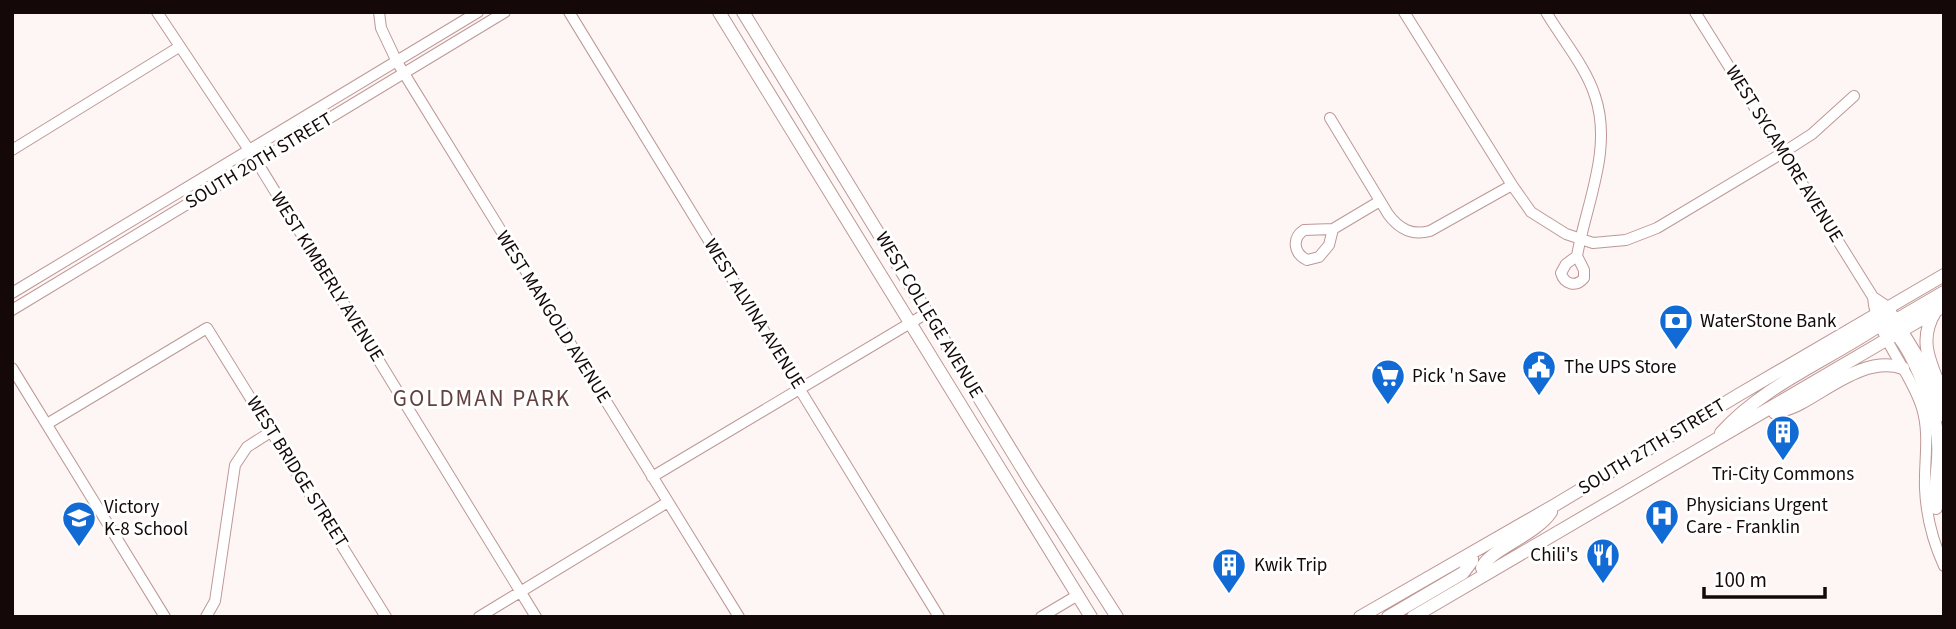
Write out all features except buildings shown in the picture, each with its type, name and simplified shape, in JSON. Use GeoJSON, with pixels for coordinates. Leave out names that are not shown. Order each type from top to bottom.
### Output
{"type":"FeatureCollection","features":[{"type":"Feature","properties":{"kind":"main road","name":"WEST COLLEGE AVENUE"},"geometry":{"type":"LineString","coordinates":[[719,12],[1085,609]]}},
{"type":"Feature","properties":{"kind":"main road","name":"WEST COLLEGE AVENUE"},"geometry":{"type":"LineString","coordinates":[[743,12],[1117,617]]}},
{"type":"Feature","properties":{"kind":"main road","name":"SOUTH 27TH STREET"},"geometry":{"type":"LineString","coordinates":[[1889,327],[1888,307],[1944,275]]}},
{"type":"Feature","properties":{"kind":"main road"},"geometry":{"type":"LineString","coordinates":[[1712,442],[1730,423],[1786,381],[1889,327],[1944,292]]}},
{"type":"Feature","properties":{"kind":"main road","name":"SOUTH 27TH STREET"},"geometry":{"type":"LineString","coordinates":[[1360,617],[1555,505],[1889,327],[1940,309]]}},
{"type":"Feature","properties":{"kind":"main road"},"geometry":{"type":"LineString","coordinates":[[1940,309],[1927,325],[1926,343],[1931,366],[1944,397]]}},
{"type":"Feature","properties":{"kind":"main road","name":"SOUTH 27TH STREET"},"geometry":{"type":"LineString","coordinates":[[1413,617],[1745,424],[1889,327]]}},
{"type":"Feature","properties":{"kind":"main road"},"geometry":{"type":"LineString","coordinates":[[1889,327],[1921,376],[1936,418],[1936,508]]}},
{"type":"Feature","properties":{"kind":"main road"},"geometry":{"type":"LineString","coordinates":[[1745,424],[1799,405],[1863,370],[1894,365],[1903,368]]}},
{"type":"Feature","properties":{"kind":"main road"},"geometry":{"type":"LineString","coordinates":[[1485,574],[1482,568],[1488,558],[1532,532],[1546,519],[1555,505]]}},
{"type":"Feature","properties":{"kind":"main road"},"geometry":{"type":"LineString","coordinates":[[1388,617],[1462,573],[1472,561],[1472,553]]}},
{"type":"Feature","properties":{"kind":"main road"},"geometry":{"type":"LineString","coordinates":[[1369,617],[1390,601]]}},
{"type":"Feature","properties":{"kind":"street","name":"WEST KIMBERLY AVENUE"},"geometry":{"type":"LineString","coordinates":[[157,12],[257,162],[536,617]]}},
{"type":"Feature","properties":{"kind":"street","name":"WEST MANGOLD AVENUE"},"geometry":{"type":"LineString","coordinates":[[379,12],[385,39],[397,62],[738,617]]}},
{"type":"Feature","properties":{"kind":"street","name":"SOUTH 20TH STREET"},"geometry":{"type":"LineString","coordinates":[[12,293],[478,12]]}},
{"type":"Feature","properties":{"kind":"street","name":"SOUTH 20TH STREET"},"geometry":{"type":"LineString","coordinates":[[12,310],[505,12]]}},
{"type":"Feature","properties":{"kind":"street","name":"WEST ALVINA AVENUE"},"geometry":{"type":"LineString","coordinates":[[569,12],[939,617]]}},
{"type":"Feature","properties":{"kind":"street"},"geometry":{"type":"LineString","coordinates":[[1404,12],[1531,212],[1580,240],[1615,243],[1647,233],[1812,134],[1854,96]]}},
{"type":"Feature","properties":{"kind":"street"},"geometry":{"type":"LineString","coordinates":[[1546,12],[1588,81],[1595,96],[1601,124],[1601,152],[1577,256]]}},
{"type":"Feature","properties":{"kind":"street","name":"WEST SYCAMORE AVENUE"},"geometry":{"type":"LineString","coordinates":[[1695,12],[1784,152],[1889,327]]}},
{"type":"Feature","properties":{"kind":"street"},"geometry":{"type":"LineString","coordinates":[[12,150],[179,47]]}},
{"type":"Feature","properties":{"kind":"street"},"geometry":{"type":"LineString","coordinates":[[1330,118],[1380,201],[1399,227],[1413,233],[1439,227],[1512,185]]}},
{"type":"Feature","properties":{"kind":"street"},"geometry":{"type":"LineString","coordinates":[[1333,229],[1380,201]]}},
{"type":"Feature","properties":{"kind":"street","name":"WEST SYCAMORE AVENUE"},"geometry":{"type":"LineString","coordinates":[[1873,297],[1888,307]]}},
{"type":"Feature","properties":{"kind":"street"},"geometry":{"type":"LineString","coordinates":[[652,477],[927,313]]}},
{"type":"Feature","properties":{"kind":"street"},"geometry":{"type":"LineString","coordinates":[[1889,327],[1903,368],[1918,398],[1926,429],[1926,508],[1944,566]]}},
{"type":"Feature","properties":{"kind":"street"},"geometry":{"type":"LineString","coordinates":[[1889,327],[1926,369],[1944,413]]}},
{"type":"Feature","properties":{"kind":"street","name":"WEST BRIDGE STREET"},"geometry":{"type":"LineString","coordinates":[[47,424],[207,328],[386,617]]}},
{"type":"Feature","properties":{"kind":"street"},"geometry":{"type":"LineString","coordinates":[[12,368],[165,617]]}},
{"type":"Feature","properties":{"kind":"street"},"geometry":{"type":"LineString","coordinates":[[206,617],[215,601],[234,465],[247,447],[272,431]]}},
{"type":"Feature","properties":{"kind":"street"},"geometry":{"type":"LineString","coordinates":[[1931,525],[1944,479]]}},
{"type":"Feature","properties":{"kind":"street"},"geometry":{"type":"LineString","coordinates":[[479,617],[668,502]]}},
{"type":"Feature","properties":{"kind":"street"},"geometry":{"type":"LineString","coordinates":[[1041,617],[1085,609]]}},
{"type":"Feature","properties":{"kind":"place","name":"WaterStone Bank"},"geometry":{"type":"Point","coordinates":[1676,351]}},
{"type":"Feature","properties":{"kind":"place","name":"The UPS Store"},"geometry":{"type":"Point","coordinates":[1539,397]}},
{"type":"Feature","properties":{"kind":"place","name":"Pick 'n Save"},"geometry":{"type":"Point","coordinates":[1388,406]}},
{"type":"Feature","properties":{"kind":"place","name":"Tri-City Commons"},"geometry":{"type":"Point","coordinates":[1783,462]}},
{"type":"Feature","properties":{"kind":"place","name":"Physicians Urgent Care - Franklin"},"geometry":{"type":"Point","coordinates":[1662,546]}},
{"type":"Feature","properties":{"kind":"place","name":"Victory K-8 School"},"geometry":{"type":"Point","coordinates":[79,548]}},
{"type":"Feature","properties":{"kind":"place","name":"Chili's"},"geometry":{"type":"Point","coordinates":[1603,585]}},
{"type":"Feature","properties":{"kind":"place","name":"Kwik Trip"},"geometry":{"type":"Point","coordinates":[1229,595]}},
{"type":"Feature","properties":{"kind":"district","name":"GOLDMAN PARK"},"geometry":{"type":"Point","coordinates":[482,398]}}]}
